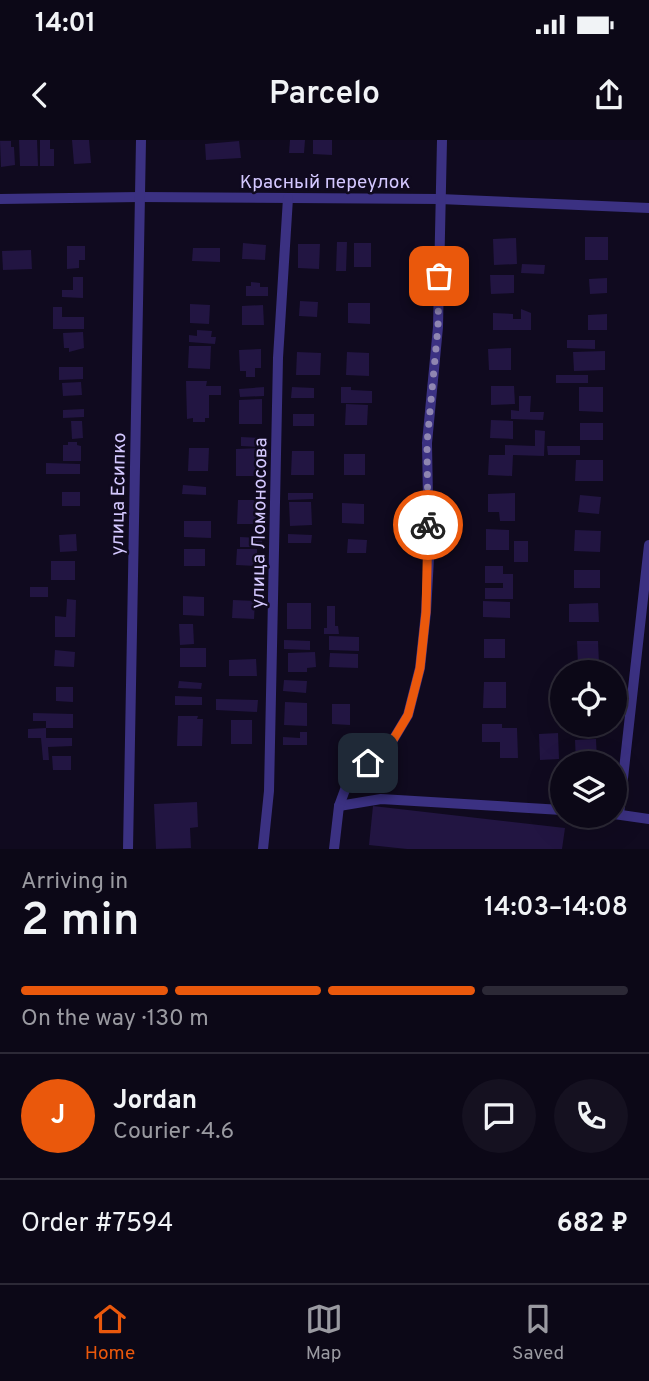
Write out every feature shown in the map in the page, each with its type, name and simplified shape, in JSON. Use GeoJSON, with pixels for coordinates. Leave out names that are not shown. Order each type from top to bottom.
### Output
{"type":"FeatureCollection","features":[{"type":"Feature","properties":{"kind":"street","name":"улица Есипко"},"geometry":{"type":"LineString","coordinates":[[128,849],[141,140]]}},
{"type":"Feature","properties":{"kind":"street"},"geometry":{"type":"LineString","coordinates":[[334,849],[339,806],[350,776],[387,750],[408,715],[420,668],[429,558],[427,443],[438,327],[442,140]]}},
{"type":"Feature","properties":{"kind":"street","name":"Красный переулок"},"geometry":{"type":"LineString","coordinates":[[0,200],[140,197],[440,199],[649,208]]}},
{"type":"Feature","properties":{"kind":"street","name":"улица Ломоносова"},"geometry":{"type":"LineString","coordinates":[[263,849],[269,791],[278,358],[288,198]]}},
{"type":"Feature","properties":{"kind":"street"},"geometry":{"type":"LineString","coordinates":[[626,751],[643,645],[649,545]]}},
{"type":"Feature","properties":{"kind":"street"},"geometry":{"type":"LineString","coordinates":[[339,806],[381,799],[550,809]]}},
{"type":"Feature","properties":{"kind":"street"},"geometry":{"type":"LineString","coordinates":[[627,816],[649,819]]}},
{"type":"Feature","properties":{"kind":"building"},"geometry":{"type":"Polygon","coordinates":[[[19,140],[37,140],[38,166],[20,166],[19,140]]]}},
{"type":"Feature","properties":{"kind":"building"},"geometry":{"type":"Polygon","coordinates":[[[40,140],[50,140],[50,149],[54,149],[54,166],[40,166],[40,140]]]}},
{"type":"Feature","properties":{"kind":"building"},"geometry":{"type":"Polygon","coordinates":[[[72,140],[89,140],[91,163],[74,164],[72,140]]]}},
{"type":"Feature","properties":{"kind":"building"},"geometry":{"type":"Polygon","coordinates":[[[290,140],[305,140],[304,153],[289,153],[290,140]]]}},
{"type":"Feature","properties":{"kind":"building"},"geometry":{"type":"Polygon","coordinates":[[[313,140],[332,140],[332,155],[313,154],[313,140]]]}},
{"type":"Feature","properties":{"kind":"building"},"geometry":{"type":"Polygon","coordinates":[[[0,141],[11,141],[15,165],[1,167],[0,141]]]}},
{"type":"Feature","properties":{"kind":"building"},"geometry":{"type":"Polygon","coordinates":[[[239,141],[241,158],[206,160],[205,144],[239,141]]]}},
{"type":"Feature","properties":{"kind":"building"},"geometry":{"type":"Polygon","coordinates":[[[585,237],[608,237],[608,260],[585,260],[585,237]]]}},
{"type":"Feature","properties":{"kind":"building"},"geometry":{"type":"Polygon","coordinates":[[[516,238],[517,264],[494,265],[493,239],[516,238]]]}},
{"type":"Feature","properties":{"kind":"building"},"geometry":{"type":"Polygon","coordinates":[[[337,242],[347,242],[346,271],[336,271],[337,242]]]}},
{"type":"Feature","properties":{"kind":"building"},"geometry":{"type":"Polygon","coordinates":[[[243,243],[266,245],[265,260],[242,259],[243,243]]]}},
{"type":"Feature","properties":{"kind":"building"},"geometry":{"type":"Polygon","coordinates":[[[354,243],[371,243],[371,267],[354,267],[354,243]]]}},
{"type":"Feature","properties":{"kind":"building"},"geometry":{"type":"Polygon","coordinates":[[[298,244],[320,244],[319,269],[298,268],[298,244]]]}},
{"type":"Feature","properties":{"kind":"building"},"geometry":{"type":"Polygon","coordinates":[[[67,246],[85,246],[85,260],[79,260],[79,268],[67,269],[67,246]]]}},
{"type":"Feature","properties":{"kind":"building"},"geometry":{"type":"Polygon","coordinates":[[[193,248],[220,248],[220,262],[192,261],[193,248]]]}},
{"type":"Feature","properties":{"kind":"building"},"geometry":{"type":"Polygon","coordinates":[[[31,250],[32,269],[3,270],[2,251],[31,250]]]}},
{"type":"Feature","properties":{"kind":"building"},"geometry":{"type":"Polygon","coordinates":[[[522,264],[545,265],[544,274],[521,273],[522,264]]]}},
{"type":"Feature","properties":{"kind":"building"},"geometry":{"type":"Polygon","coordinates":[[[490,275],[514,275],[514,293],[491,294],[490,275]]]}},
{"type":"Feature","properties":{"kind":"building"},"geometry":{"type":"Polygon","coordinates":[[[73,277],[83,277],[83,298],[62,297],[62,290],[73,290],[73,277]]]}},
{"type":"Feature","properties":{"kind":"building"},"geometry":{"type":"Polygon","coordinates":[[[607,278],[607,293],[590,294],[589,279],[607,278]]]}},
{"type":"Feature","properties":{"kind":"building"},"geometry":{"type":"Polygon","coordinates":[[[251,282],[260,283],[260,287],[268,287],[268,296],[246,296],[246,286],[251,286],[251,282]]]}},
{"type":"Feature","properties":{"kind":"building"},"geometry":{"type":"Polygon","coordinates":[[[300,301],[318,302],[317,317],[299,316],[300,301]]]}},
{"type":"Feature","properties":{"kind":"building"},"geometry":{"type":"Polygon","coordinates":[[[348,303],[370,303],[370,324],[348,323],[348,303]]]}},
{"type":"Feature","properties":{"kind":"building"},"geometry":{"type":"Polygon","coordinates":[[[190,304],[210,305],[209,324],[190,323],[190,304]]]}},
{"type":"Feature","properties":{"kind":"building"},"geometry":{"type":"Polygon","coordinates":[[[263,305],[264,325],[242,325],[242,306],[263,305]]]}},
{"type":"Feature","properties":{"kind":"building"},"geometry":{"type":"Polygon","coordinates":[[[53,307],[62,307],[62,317],[84,317],[84,329],[53,329],[53,307]]]}},
{"type":"Feature","properties":{"kind":"building"},"geometry":{"type":"Polygon","coordinates":[[[521,309],[531,313],[531,330],[493,330],[493,313],[513,314],[513,319],[521,319],[521,309]]]}},
{"type":"Feature","properties":{"kind":"building"},"geometry":{"type":"Polygon","coordinates":[[[607,314],[607,330],[588,330],[588,315],[607,314]]]}},
{"type":"Feature","properties":{"kind":"building"},"geometry":{"type":"Polygon","coordinates":[[[197,330],[212,331],[211,337],[216,337],[215,344],[189,342],[189,335],[197,336],[197,330]]]}},
{"type":"Feature","properties":{"kind":"building"},"geometry":{"type":"Polygon","coordinates":[[[83,332],[84,348],[69,352],[69,348],[64,348],[63,333],[83,332]]]}},
{"type":"Feature","properties":{"kind":"building"},"geometry":{"type":"Polygon","coordinates":[[[567,340],[595,340],[595,349],[567,348],[567,340]]]}},
{"type":"Feature","properties":{"kind":"building"},"geometry":{"type":"Polygon","coordinates":[[[189,346],[211,346],[210,369],[188,368],[189,346]]]}},
{"type":"Feature","properties":{"kind":"building"},"geometry":{"type":"Polygon","coordinates":[[[511,348],[511,370],[489,370],[488,349],[511,348]]]}},
{"type":"Feature","properties":{"kind":"building"},"geometry":{"type":"Polygon","coordinates":[[[261,349],[261,368],[255,368],[255,377],[246,377],[246,371],[240,371],[239,350],[261,349]]]}},
{"type":"Feature","properties":{"kind":"building"},"geometry":{"type":"Polygon","coordinates":[[[605,351],[605,370],[574,371],[573,352],[605,351]]]}},
{"type":"Feature","properties":{"kind":"building"},"geometry":{"type":"Polygon","coordinates":[[[297,352],[321,353],[320,375],[296,375],[297,352]]]}},
{"type":"Feature","properties":{"kind":"building"},"geometry":{"type":"Polygon","coordinates":[[[347,352],[369,353],[369,376],[346,375],[347,352]]]}},
{"type":"Feature","properties":{"kind":"building"},"geometry":{"type":"Polygon","coordinates":[[[59,367],[83,367],[83,379],[59,380],[59,367]]]}},
{"type":"Feature","properties":{"kind":"building"},"geometry":{"type":"Polygon","coordinates":[[[556,375],[588,375],[588,383],[556,383],[556,375]]]}},
{"type":"Feature","properties":{"kind":"building"},"geometry":{"type":"Polygon","coordinates":[[[186,381],[207,381],[206,386],[221,386],[221,395],[209,395],[209,418],[205,418],[205,422],[187,419],[186,381]]]}},
{"type":"Feature","properties":{"kind":"building"},"geometry":{"type":"Polygon","coordinates":[[[81,382],[82,395],[63,396],[62,383],[81,382]]]}},
{"type":"Feature","properties":{"kind":"building"},"geometry":{"type":"Polygon","coordinates":[[[491,386],[514,386],[515,404],[491,405],[491,386]]]}},
{"type":"Feature","properties":{"kind":"building"},"geometry":{"type":"Polygon","coordinates":[[[264,387],[264,396],[240,397],[239,389],[264,387]]]}},
{"type":"Feature","properties":{"kind":"building"},"geometry":{"type":"Polygon","coordinates":[[[292,387],[314,388],[314,398],[291,398],[292,387]]]}},
{"type":"Feature","properties":{"kind":"building"},"geometry":{"type":"Polygon","coordinates":[[[341,387],[372,391],[372,403],[341,403],[341,387]]]}},
{"type":"Feature","properties":{"kind":"building"},"geometry":{"type":"Polygon","coordinates":[[[579,387],[603,387],[603,412],[579,411],[579,387]]]}},
{"type":"Feature","properties":{"kind":"building"},"geometry":{"type":"Polygon","coordinates":[[[519,396],[531,396],[530,412],[544,412],[543,420],[511,419],[511,410],[519,411],[519,396]]]}},
{"type":"Feature","properties":{"kind":"building"},"geometry":{"type":"Polygon","coordinates":[[[262,399],[262,424],[239,424],[239,400],[262,399]]]}},
{"type":"Feature","properties":{"kind":"building"},"geometry":{"type":"Polygon","coordinates":[[[346,404],[368,405],[367,425],[345,425],[346,404]]]}},
{"type":"Feature","properties":{"kind":"building"},"geometry":{"type":"Polygon","coordinates":[[[84,409],[84,417],[63,418],[63,410],[84,409]]]}},
{"type":"Feature","properties":{"kind":"building"},"geometry":{"type":"Polygon","coordinates":[[[293,414],[314,414],[314,426],[293,426],[293,414]]]}},
{"type":"Feature","properties":{"kind":"building"},"geometry":{"type":"Polygon","coordinates":[[[491,420],[513,421],[513,439],[490,438],[491,420]]]}},
{"type":"Feature","properties":{"kind":"building"},"geometry":{"type":"Polygon","coordinates":[[[71,421],[82,421],[83,438],[72,439],[71,421]]]}},
{"type":"Feature","properties":{"kind":"building"},"geometry":{"type":"Polygon","coordinates":[[[580,423],[603,423],[603,440],[580,440],[580,423]]]}},
{"type":"Feature","properties":{"kind":"building"},"geometry":{"type":"Polygon","coordinates":[[[535,430],[545,431],[544,456],[513,455],[512,476],[488,475],[489,455],[505,455],[505,445],[535,446],[535,430]]]}},
{"type":"Feature","properties":{"kind":"building"},"geometry":{"type":"Polygon","coordinates":[[[241,437],[265,438],[265,447],[241,446],[241,437]]]}},
{"type":"Feature","properties":{"kind":"building"},"geometry":{"type":"Polygon","coordinates":[[[68,442],[77,442],[77,445],[81,446],[81,461],[63,461],[63,445],[68,445],[68,442]]]}},
{"type":"Feature","properties":{"kind":"building"},"geometry":{"type":"Polygon","coordinates":[[[547,446],[580,446],[580,455],[548,455],[547,446]]]}},
{"type":"Feature","properties":{"kind":"building"},"geometry":{"type":"Polygon","coordinates":[[[189,448],[209,448],[208,471],[188,471],[189,448]]]}},
{"type":"Feature","properties":{"kind":"building"},"geometry":{"type":"Polygon","coordinates":[[[260,448],[261,476],[236,476],[236,449],[260,448]]]}},
{"type":"Feature","properties":{"kind":"building"},"geometry":{"type":"Polygon","coordinates":[[[292,451],[314,451],[314,475],[291,475],[292,451]]]}},
{"type":"Feature","properties":{"kind":"building"},"geometry":{"type":"Polygon","coordinates":[[[344,454],[365,454],[365,475],[344,475],[344,454]]]}},
{"type":"Feature","properties":{"kind":"building"},"geometry":{"type":"Polygon","coordinates":[[[576,460],[603,460],[603,481],[575,481],[576,460]]]}},
{"type":"Feature","properties":{"kind":"building"},"geometry":{"type":"Polygon","coordinates":[[[46,463],[80,464],[80,474],[46,474],[46,463]]]}},
{"type":"Feature","properties":{"kind":"building"},"geometry":{"type":"Polygon","coordinates":[[[183,485],[206,487],[206,495],[182,494],[183,485]]]}},
{"type":"Feature","properties":{"kind":"building"},"geometry":{"type":"Polygon","coordinates":[[[62,492],[80,492],[80,506],[62,506],[62,492]]]}},
{"type":"Feature","properties":{"kind":"building"},"geometry":{"type":"Polygon","coordinates":[[[288,493],[313,493],[313,499],[288,500],[288,493]]]}},
{"type":"Feature","properties":{"kind":"building"},"geometry":{"type":"Polygon","coordinates":[[[515,493],[515,521],[500,521],[499,512],[488,512],[488,494],[515,493]]]}},
{"type":"Feature","properties":{"kind":"building"},"geometry":{"type":"Polygon","coordinates":[[[580,495],[601,497],[599,514],[578,512],[580,495]]]}},
{"type":"Feature","properties":{"kind":"building"},"geometry":{"type":"Polygon","coordinates":[[[238,500],[258,500],[258,524],[237,524],[238,500]]]}},
{"type":"Feature","properties":{"kind":"building"},"geometry":{"type":"Polygon","coordinates":[[[289,502],[311,502],[312,525],[290,526],[289,502]]]}},
{"type":"Feature","properties":{"kind":"building"},"geometry":{"type":"Polygon","coordinates":[[[342,503],[364,504],[364,524],[342,523],[342,503]]]}},
{"type":"Feature","properties":{"kind":"building"},"geometry":{"type":"Polygon","coordinates":[[[184,521],[211,521],[211,538],[184,537],[184,521]]]}},
{"type":"Feature","properties":{"kind":"building"},"geometry":{"type":"Polygon","coordinates":[[[486,529],[509,530],[509,550],[486,550],[486,529]]]}},
{"type":"Feature","properties":{"kind":"building"},"geometry":{"type":"Polygon","coordinates":[[[575,530],[601,531],[600,552],[574,551],[575,530]]]}},
{"type":"Feature","properties":{"kind":"building"},"geometry":{"type":"Polygon","coordinates":[[[76,534],[77,551],[60,552],[59,535],[76,534]]]}},
{"type":"Feature","properties":{"kind":"building"},"geometry":{"type":"Polygon","coordinates":[[[288,534],[312,535],[311,543],[288,543],[288,534]]]}},
{"type":"Feature","properties":{"kind":"building"},"geometry":{"type":"Polygon","coordinates":[[[240,537],[262,538],[262,547],[240,547],[240,537]]]}},
{"type":"Feature","properties":{"kind":"building"},"geometry":{"type":"Polygon","coordinates":[[[348,539],[367,540],[366,553],[347,553],[348,539]]]}},
{"type":"Feature","properties":{"kind":"building"},"geometry":{"type":"Polygon","coordinates":[[[514,541],[528,541],[528,562],[514,562],[514,541]]]}},
{"type":"Feature","properties":{"kind":"building"},"geometry":{"type":"Polygon","coordinates":[[[184,549],[205,549],[205,566],[184,566],[184,549]]]}},
{"type":"Feature","properties":{"kind":"building"},"geometry":{"type":"Polygon","coordinates":[[[237,549],[257,549],[257,566],[236,565],[237,549]]]}},
{"type":"Feature","properties":{"kind":"building"},"geometry":{"type":"Polygon","coordinates":[[[51,561],[75,561],[75,580],[51,580],[51,561]]]}},
{"type":"Feature","properties":{"kind":"building"},"geometry":{"type":"Polygon","coordinates":[[[485,566],[503,566],[503,574],[513,574],[513,599],[485,599],[485,588],[503,588],[503,583],[485,583],[485,566]]]}},
{"type":"Feature","properties":{"kind":"building"},"geometry":{"type":"Polygon","coordinates":[[[574,570],[600,570],[600,588],[574,588],[574,570]]]}},
{"type":"Feature","properties":{"kind":"building"},"geometry":{"type":"Polygon","coordinates":[[[30,587],[48,587],[48,597],[30,597],[30,587]]]}},
{"type":"Feature","properties":{"kind":"building"},"geometry":{"type":"Polygon","coordinates":[[[183,596],[204,597],[204,616],[183,615],[183,596]]]}},
{"type":"Feature","properties":{"kind":"building"},"geometry":{"type":"Polygon","coordinates":[[[67,599],[76,600],[75,637],[55,637],[55,616],[66,617],[67,599]]]}},
{"type":"Feature","properties":{"kind":"building"},"geometry":{"type":"Polygon","coordinates":[[[233,600],[255,601],[254,619],[232,618],[233,600]]]}},
{"type":"Feature","properties":{"kind":"building"},"geometry":{"type":"Polygon","coordinates":[[[483,601],[510,602],[510,618],[483,617],[483,601]]]}},
{"type":"Feature","properties":{"kind":"building"},"geometry":{"type":"Polygon","coordinates":[[[287,603],[311,603],[311,629],[287,629],[287,603]]]}},
{"type":"Feature","properties":{"kind":"building"},"geometry":{"type":"Polygon","coordinates":[[[598,603],[599,622],[569,622],[569,604],[598,603]]]}},
{"type":"Feature","properties":{"kind":"building"},"geometry":{"type":"Polygon","coordinates":[[[327,606],[335,606],[335,626],[338,626],[339,634],[324,634],[324,628],[327,628],[327,606]]]}},
{"type":"Feature","properties":{"kind":"building"},"geometry":{"type":"Polygon","coordinates":[[[179,624],[193,624],[194,644],[180,645],[179,624]]]}},
{"type":"Feature","properties":{"kind":"building"},"geometry":{"type":"Polygon","coordinates":[[[329,636],[359,637],[359,651],[329,650],[329,636]]]}},
{"type":"Feature","properties":{"kind":"building"},"geometry":{"type":"Polygon","coordinates":[[[484,639],[505,639],[505,658],[484,658],[484,639]]]}},
{"type":"Feature","properties":{"kind":"building"},"geometry":{"type":"Polygon","coordinates":[[[284,640],[310,641],[310,650],[284,649],[284,640]]]}},
{"type":"Feature","properties":{"kind":"building"},"geometry":{"type":"Polygon","coordinates":[[[577,641],[598,641],[599,660],[578,660],[577,641]]]}},
{"type":"Feature","properties":{"kind":"building"},"geometry":{"type":"Polygon","coordinates":[[[180,648],[206,648],[206,667],[180,667],[180,648]]]}},
{"type":"Feature","properties":{"kind":"building"},"geometry":{"type":"Polygon","coordinates":[[[55,650],[75,652],[74,667],[54,666],[55,650]]]}},
{"type":"Feature","properties":{"kind":"building"},"geometry":{"type":"Polygon","coordinates":[[[315,652],[316,667],[307,668],[307,672],[288,672],[288,653],[315,652]]]}},
{"type":"Feature","properties":{"kind":"building"},"geometry":{"type":"Polygon","coordinates":[[[330,653],[358,654],[358,668],[329,667],[330,653]]]}},
{"type":"Feature","properties":{"kind":"building"},"geometry":{"type":"Polygon","coordinates":[[[256,659],[257,676],[229,676],[229,660],[256,659]]]}},
{"type":"Feature","properties":{"kind":"building"},"geometry":{"type":"Polygon","coordinates":[[[284,680],[307,681],[306,693],[283,691],[284,680]]]}},
{"type":"Feature","properties":{"kind":"building"},"geometry":{"type":"Polygon","coordinates":[[[179,681],[202,683],[201,689],[178,688],[179,681]]]}},
{"type":"Feature","properties":{"kind":"building"},"geometry":{"type":"Polygon","coordinates":[[[484,682],[506,682],[506,708],[483,708],[484,682]]]}},
{"type":"Feature","properties":{"kind":"building"},"geometry":{"type":"Polygon","coordinates":[[[56,687],[73,687],[73,702],[56,701],[56,687]]]}},
{"type":"Feature","properties":{"kind":"building"},"geometry":{"type":"Polygon","coordinates":[[[175,696],[202,697],[202,705],[175,705],[175,696]]]}},
{"type":"Feature","properties":{"kind":"building"},"geometry":{"type":"Polygon","coordinates":[[[216,699],[258,700],[257,712],[216,710],[216,699]]]}},
{"type":"Feature","properties":{"kind":"building"},"geometry":{"type":"Polygon","coordinates":[[[285,702],[307,703],[307,726],[284,725],[285,702]]]}},
{"type":"Feature","properties":{"kind":"building"},"geometry":{"type":"Polygon","coordinates":[[[332,704],[350,704],[350,725],[332,724],[332,704]]]}},
{"type":"Feature","properties":{"kind":"building"},"geometry":{"type":"Polygon","coordinates":[[[33,713],[73,714],[73,728],[46,728],[46,721],[33,721],[33,713]]]}},
{"type":"Feature","properties":{"kind":"building"},"geometry":{"type":"Polygon","coordinates":[[[178,716],[198,716],[197,719],[203,719],[202,746],[177,746],[178,716]]]}},
{"type":"Feature","properties":{"kind":"building"},"geometry":{"type":"Polygon","coordinates":[[[231,720],[252,720],[252,744],[231,744],[231,720]]]}},
{"type":"Feature","properties":{"kind":"building"},"geometry":{"type":"Polygon","coordinates":[[[482,724],[502,724],[502,728],[517,728],[518,758],[500,758],[500,742],[482,742],[482,724]]]}},
{"type":"Feature","properties":{"kind":"building"},"geometry":{"type":"Polygon","coordinates":[[[46,728],[46,738],[72,738],[72,746],[48,747],[49,760],[43,760],[41,738],[28,738],[28,729],[46,728]]]}},
{"type":"Feature","properties":{"kind":"building"},"geometry":{"type":"Polygon","coordinates":[[[300,732],[307,732],[307,745],[283,745],[283,737],[300,738],[300,732]]]}},
{"type":"Feature","properties":{"kind":"building"},"geometry":{"type":"Polygon","coordinates":[[[550,733],[550,737],[558,737],[559,751],[550,751],[550,759],[540,760],[539,734],[550,733]]]}},
{"type":"Feature","properties":{"kind":"building"},"geometry":{"type":"Polygon","coordinates":[[[596,739],[597,751],[575,751],[575,740],[596,739]]]}},
{"type":"Feature","properties":{"kind":"building"},"geometry":{"type":"Polygon","coordinates":[[[52,756],[71,756],[71,770],[53,770],[52,756]]]}},
{"type":"Feature","properties":{"kind":"building"},"geometry":{"type":"Polygon","coordinates":[[[197,802],[198,827],[190,828],[191,848],[156,849],[154,804],[197,802]]]}},
{"type":"Feature","properties":{"kind":"building"},"geometry":{"type":"Polygon","coordinates":[[[373,806],[565,828],[562,849],[407,849],[369,845],[373,806]]]}},
{"type":"Feature","properties":{"kind":"way so far"},"geometry":{"type":"LineString","coordinates":[[428,525],[427,443],[438,327],[439,276]]}},
{"type":"Feature","properties":{"kind":"route"},"geometry":{"type":"LineString","coordinates":[[368,763],[387,750],[408,715],[420,668],[426,612],[428,525]]}}]}
